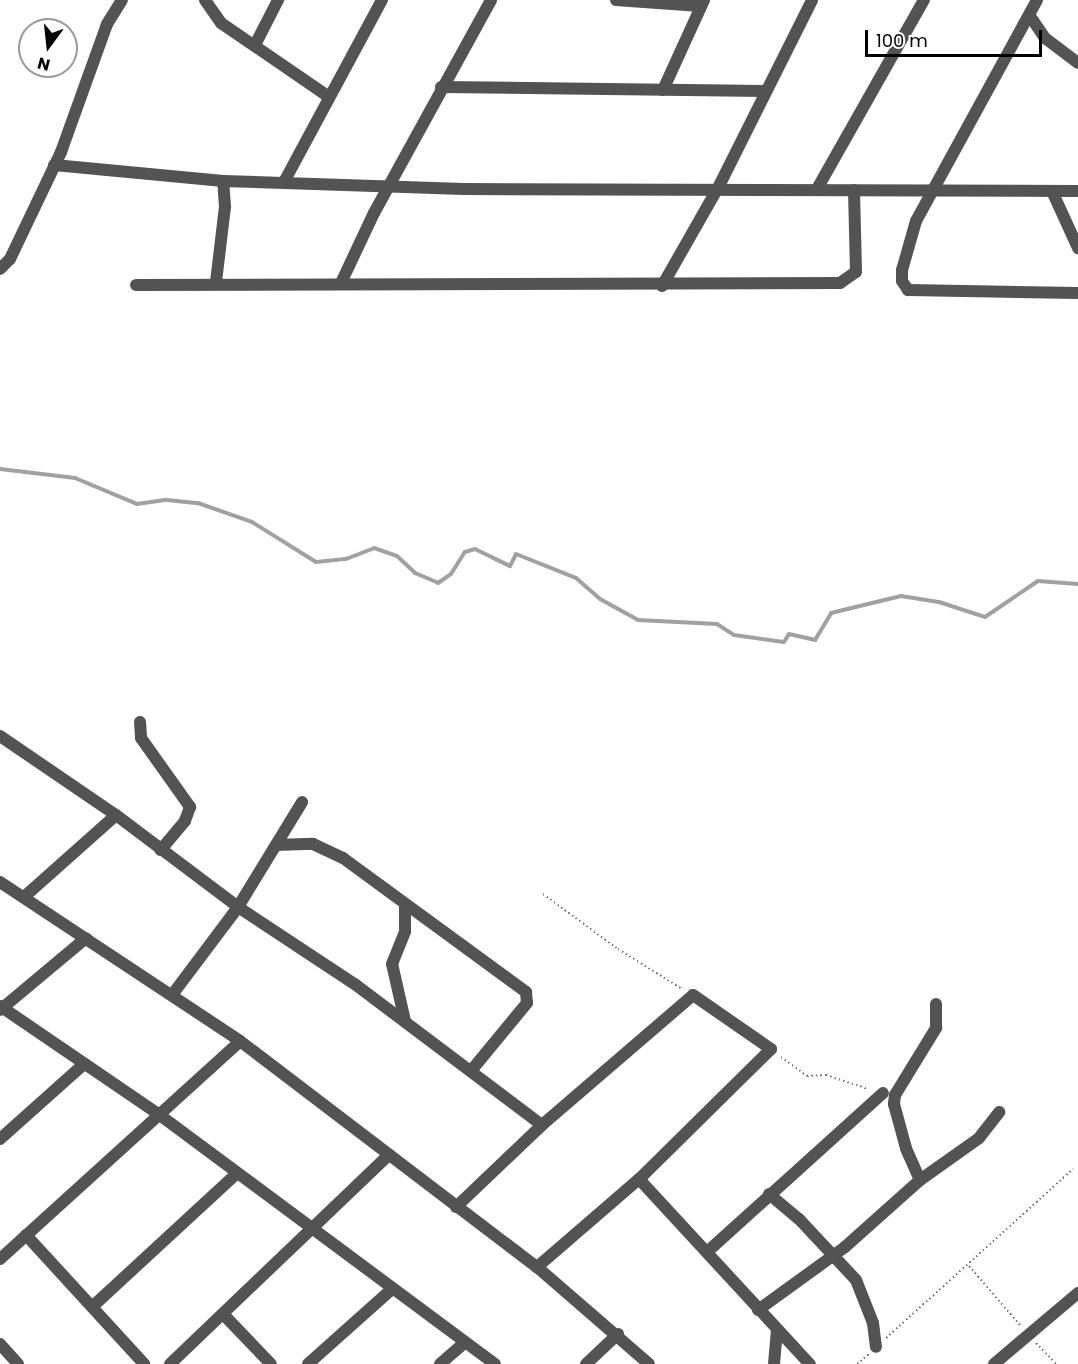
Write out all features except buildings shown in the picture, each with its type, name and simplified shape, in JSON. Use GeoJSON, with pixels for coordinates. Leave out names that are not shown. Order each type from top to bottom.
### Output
{"type":"FeatureCollection","features":[{"type":"Feature","properties":{"kind":"street"},"geometry":{"type":"LineString","coordinates":[[0,269],[9,259],[54,165],[84,96],[107,24],[122,0]]}},
{"type":"Feature","properties":{"kind":"street"},"geometry":{"type":"LineString","coordinates":[[206,0],[221,23],[329,97]]}},
{"type":"Feature","properties":{"kind":"street"},"geometry":{"type":"LineString","coordinates":[[255,45],[278,0]]}},
{"type":"Feature","properties":{"kind":"street"},"geometry":{"type":"LineString","coordinates":[[285,182],[382,0]]}},
{"type":"Feature","properties":{"kind":"street"},"geometry":{"type":"LineString","coordinates":[[341,283],[441,87],[491,0]]}},
{"type":"Feature","properties":{"kind":"street"},"geometry":{"type":"LineString","coordinates":[[616,0],[702,3],[663,90]]}},
{"type":"Feature","properties":{"kind":"street"},"geometry":{"type":"LineString","coordinates":[[662,286],[718,188],[764,91],[812,0]]}},
{"type":"Feature","properties":{"kind":"street"},"geometry":{"type":"LineString","coordinates":[[817,189],[924,0]]}},
{"type":"Feature","properties":{"kind":"street"},"geometry":{"type":"LineString","coordinates":[[1037,0],[916,221],[902,270],[908,290],[1078,293]]}},
{"type":"Feature","properties":{"kind":"street"},"geometry":{"type":"LineString","coordinates":[[1030,16],[1045,38],[1078,63]]}},
{"type":"Feature","properties":{"kind":"street"},"geometry":{"type":"LineString","coordinates":[[441,87],[764,91]]}},
{"type":"Feature","properties":{"kind":"street"},"geometry":{"type":"LineString","coordinates":[[54,165],[223,182],[392,184],[561,191],[718,188],[1078,191]]}},
{"type":"Feature","properties":{"kind":"street"},"geometry":{"type":"LineString","coordinates":[[216,282],[225,207],[223,182]]}},
{"type":"Feature","properties":{"kind":"street"},"geometry":{"type":"LineString","coordinates":[[136,285],[216,282],[662,286],[840,283],[849,279],[856,272],[854,190]]}},
{"type":"Feature","properties":{"kind":"street"},"geometry":{"type":"LineString","coordinates":[[1052,191],[1078,248]]}},
{"type":"Feature","properties":{"kind":"street"},"geometry":{"type":"LineString","coordinates":[[140,722],[141,738],[190,807],[185,821],[162,849]]}},
{"type":"Feature","properties":{"kind":"street"},"geometry":{"type":"LineString","coordinates":[[0,736],[116,815],[238,907],[405,1021],[542,1125]]}},
{"type":"Feature","properties":{"kind":"street"},"geometry":{"type":"LineString","coordinates":[[172,995],[238,907],[302,802]]}},
{"type":"Feature","properties":{"kind":"street"},"geometry":{"type":"LineString","coordinates":[[24,897],[116,815]]}},
{"type":"Feature","properties":{"kind":"street"},"geometry":{"type":"LineString","coordinates":[[276,845],[297,842],[329,849],[528,996],[527,1003],[471,1071]]}},
{"type":"Feature","properties":{"kind":"street"},"geometry":{"type":"LineString","coordinates":[[0,882],[240,1041],[537,1267],[618,1334],[649,1364]]}},
{"type":"Feature","properties":{"kind":"street"},"geometry":{"type":"LineString","coordinates":[[405,904],[405,931],[392,964],[405,1021]]}},
{"type":"Feature","properties":{"kind":"street"},"geometry":{"type":"LineString","coordinates":[[86,938],[1,1008],[161,1116],[312,1231],[495,1364]]}},
{"type":"Feature","properties":{"kind":"street"},"geometry":{"type":"LineString","coordinates":[[456,1207],[542,1125],[693,995],[771,1049],[639,1179],[537,1267]]}},
{"type":"Feature","properties":{"kind":"street"},"geometry":{"type":"LineString","coordinates":[[920,1180],[906,1148],[894,1104],[895,1095],[936,1028],[936,1004]]}},
{"type":"Feature","properties":{"kind":"street"},"geometry":{"type":"LineString","coordinates":[[0,1259],[161,1116],[240,1041]]}},
{"type":"Feature","properties":{"kind":"street"},"geometry":{"type":"LineString","coordinates":[[0,1139],[84,1064]]}},
{"type":"Feature","properties":{"kind":"street"},"geometry":{"type":"LineString","coordinates":[[707,1252],[883,1094]]}},
{"type":"Feature","properties":{"kind":"street"},"geometry":{"type":"LineString","coordinates":[[758,1310],[832,1256],[920,1180],[979,1138],[999,1112]]}},
{"type":"Feature","properties":{"kind":"street"},"geometry":{"type":"LineString","coordinates":[[170,1364],[312,1231],[389,1155]]}},
{"type":"Feature","properties":{"kind":"street"},"geometry":{"type":"LineString","coordinates":[[92,1307],[237,1174]]}},
{"type":"Feature","properties":{"kind":"street"},"geometry":{"type":"LineString","coordinates":[[639,1179],[810,1364]]}},
{"type":"Feature","properties":{"kind":"street"},"geometry":{"type":"LineString","coordinates":[[770,1194],[856,1280],[873,1323],[876,1347]]}},
{"type":"Feature","properties":{"kind":"street"},"geometry":{"type":"LineString","coordinates":[[26,1235],[144,1364]]}},
{"type":"Feature","properties":{"kind":"street"},"geometry":{"type":"LineString","coordinates":[[308,1364],[392,1289]]}},
{"type":"Feature","properties":{"kind":"street"},"geometry":{"type":"LineString","coordinates":[[994,1364],[1027,1333],[1078,1293]]}},
{"type":"Feature","properties":{"kind":"street"},"geometry":{"type":"LineString","coordinates":[[223,1314],[271,1364]]}},
{"type":"Feature","properties":{"kind":"street"},"geometry":{"type":"LineString","coordinates":[[774,1364],[777,1329]]}},
{"type":"Feature","properties":{"kind":"street"},"geometry":{"type":"LineString","coordinates":[[586,1364],[618,1334]]}},
{"type":"Feature","properties":{"kind":"street"},"geometry":{"type":"LineString","coordinates":[[440,1364],[465,1341]]}},
{"type":"Feature","properties":{"kind":"street"},"geometry":{"type":"LineString","coordinates":[[0,1344],[18,1364]]}},
{"type":"Feature","properties":{"kind":"path"},"geometry":{"type":"LineString","coordinates":[[543,894],[618,949],[693,995]]}},
{"type":"Feature","properties":{"kind":"path"},"geometry":{"type":"LineString","coordinates":[[771,1049],[807,1076],[826,1075],[883,1094]]}},
{"type":"Feature","properties":{"kind":"path"},"geometry":{"type":"LineString","coordinates":[[857,1364],[969,1266],[1073,1169]]}},
{"type":"Feature","properties":{"kind":"path"},"geometry":{"type":"LineString","coordinates":[[969,1266],[1056,1364]]}},
{"type":"Feature","properties":{"kind":"waterway"},"geometry":{"type":"LineString","coordinates":[[0,469],[75,478],[137,504],[167,500],[198,503],[252,522],[316,562],[346,559],[374,548],[397,556],[415,573],[438,583],[451,574],[465,552],[475,549],[510,566],[516,554],[576,578],[600,599],[638,620],[717,624],[734,635],[784,642],[789,634],[815,640],[831,613],[901,596],[939,602],[985,617],[1038,581],[1078,584]]}}]}
